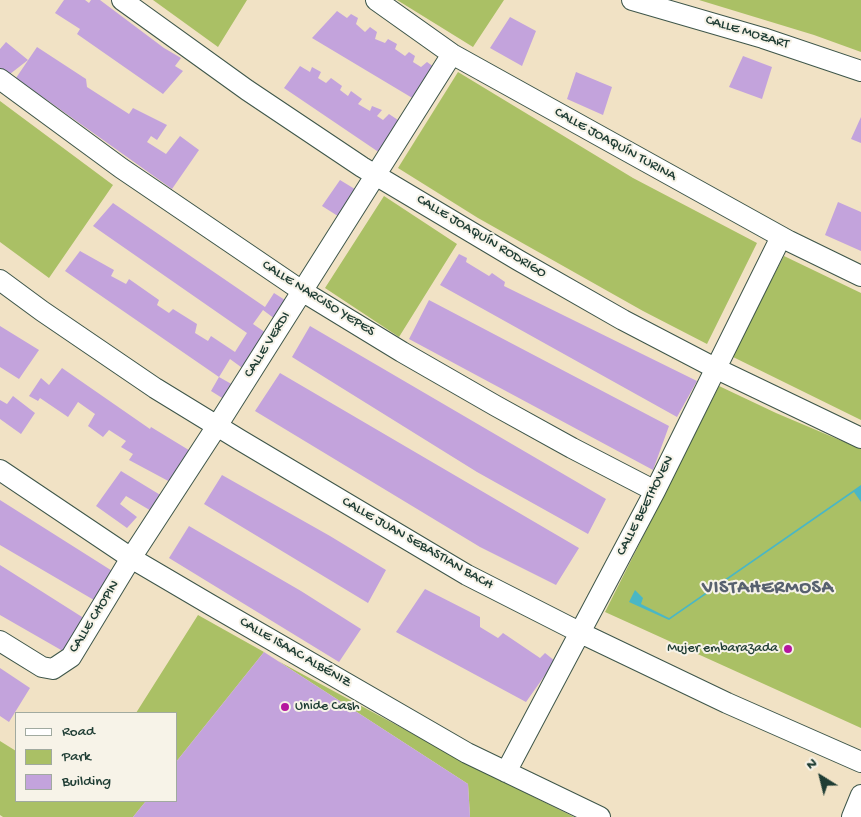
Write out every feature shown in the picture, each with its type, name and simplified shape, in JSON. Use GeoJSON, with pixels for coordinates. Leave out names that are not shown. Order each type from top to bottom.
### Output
{"type":"FeatureCollection","features":[{"type":"Feature","properties":{"kind":"street","name":"CALLE JOAQUÍN RODRIGO"},"geometry":{"type":"LineString","coordinates":[[122,0],[247,90],[375,174],[534,269],[623,320],[714,368],[861,438]]}},
{"type":"Feature","properties":{"kind":"street","name":"CALLE JOAQUÍN TURINA"},"geometry":{"type":"LineString","coordinates":[[376,0],[452,54],[781,237],[861,276]]}},
{"type":"Feature","properties":{"kind":"street","name":"CALLE MOZART"},"geometry":{"type":"LineString","coordinates":[[632,0],[754,35],[861,71]]}},
{"type":"Feature","properties":{"kind":"street","name":"CALLE VERDI"},"geometry":{"type":"LineString","coordinates":[[131,558],[217,426],[452,54]]}},
{"type":"Feature","properties":{"kind":"street","name":"CALLE NARCISO YEPES"},"geometry":{"type":"LineString","coordinates":[[0,79],[129,173],[302,291],[496,406],[654,491]]}},
{"type":"Feature","properties":{"kind":"street","name":"CALLE BEETHOVEN"},"geometry":{"type":"LineString","coordinates":[[506,772],[654,491],[781,237]]}},
{"type":"Feature","properties":{"kind":"street","name":"CALLE JUAN SEBASTIAN BACH"},"geometry":{"type":"LineString","coordinates":[[0,280],[42,311],[147,382],[217,426],[467,575],[727,703],[861,762]]}},
{"type":"Feature","properties":{"kind":"street","name":"CALLE ISAAC ALBÉNIZ"},"geometry":{"type":"LineString","coordinates":[[0,470],[131,558],[467,753],[600,817]]}},
{"type":"Feature","properties":{"kind":"street","name":"CALLE CHOPIN"},"geometry":{"type":"LineString","coordinates":[[0,641],[42,667],[53,670],[71,657],[131,558]]}},
{"type":"Feature","properties":{"kind":"street"},"geometry":{"type":"LineString","coordinates":[[852,817],[861,795]]}},
{"type":"Feature","properties":{"kind":"green space"},"geometry":{"type":"Polygon","coordinates":[[[153,0],[247,0],[218,47],[153,0]]]}},
{"type":"Feature","properties":{"kind":"green space"},"geometry":{"type":"Polygon","coordinates":[[[397,0],[504,0],[473,47],[397,0]]]}},
{"type":"Feature","properties":{"kind":"green space"},"geometry":{"type":"Polygon","coordinates":[[[699,0],[861,0],[861,52],[814,35],[699,0]]]}},
{"type":"Feature","properties":{"kind":"green space"},"geometry":{"type":"Polygon","coordinates":[[[458,72],[633,178],[757,243],[707,344],[643,311],[478,218],[398,168],[458,72]]]}},
{"type":"Feature","properties":{"kind":"green space"},"geometry":{"type":"Polygon","coordinates":[[[0,101],[113,185],[49,278],[0,242],[0,101]]]}},
{"type":"Feature","properties":{"kind":"green space"},"geometry":{"type":"Polygon","coordinates":[[[384,196],[457,244],[399,337],[325,288],[384,196]]]}},
{"type":"Feature","properties":{"kind":"green space"},"geometry":{"type":"Polygon","coordinates":[[[784,256],[861,293],[861,420],[731,356],[784,256]]]}},
{"type":"Feature","properties":{"kind":"green space"},"geometry":{"type":"Polygon","coordinates":[[[719,386],[776,413],[861,449],[861,728],[605,612],[719,386]]]}},
{"type":"Feature","properties":{"kind":"green space"},"geometry":{"type":"Polygon","coordinates":[[[198,615],[264,652],[178,760],[178,712],[137,712],[198,615]]]}},
{"type":"Feature","properties":{"kind":"green space"},"geometry":{"type":"Polygon","coordinates":[[[278,661],[478,769],[574,817],[470,817],[468,784],[278,661]]]}},
{"type":"Feature","properties":{"kind":"green space"},"geometry":{"type":"Polygon","coordinates":[[[0,741],[15,750],[15,802],[145,802],[133,817],[3,817],[0,815],[0,741]]]}},
{"type":"Feature","properties":{"kind":"water"},"geometry":{"type":"Polygon","coordinates":[[[861,485],[861,502],[854,492],[669,620],[629,602],[635,590],[643,598],[641,604],[669,618],[861,485]]]}},
{"type":"Feature","properties":{"kind":"building"},"geometry":{"type":"Polygon","coordinates":[[[64,0],[85,0],[89,3],[91,0],[100,0],[164,48],[181,58],[175,66],[183,71],[163,94],[77,34],[80,29],[55,13],[64,0]]]}},
{"type":"Feature","properties":{"kind":"building"},"geometry":{"type":"Polygon","coordinates":[[[337,11],[347,18],[351,14],[358,18],[356,24],[365,32],[370,27],[377,32],[375,39],[385,43],[388,39],[397,44],[395,49],[405,56],[409,52],[415,56],[413,62],[421,67],[427,62],[434,67],[414,99],[312,38],[337,11]]]}},
{"type":"Feature","properties":{"kind":"building"},"geometry":{"type":"Polygon","coordinates":[[[510,17],[536,31],[522,66],[490,48],[510,17]]]}},
{"type":"Feature","properties":{"kind":"building"},"geometry":{"type":"Polygon","coordinates":[[[6,42],[28,60],[10,74],[0,68],[0,49],[6,42]]]}},
{"type":"Feature","properties":{"kind":"building"},"geometry":{"type":"Polygon","coordinates":[[[37,47],[86,79],[87,87],[129,114],[133,108],[167,125],[157,140],[151,136],[147,142],[166,154],[180,136],[199,150],[172,189],[16,78],[37,47]]]}},
{"type":"Feature","properties":{"kind":"building"},"geometry":{"type":"Polygon","coordinates":[[[743,56],[772,67],[762,99],[729,87],[743,56]]]}},
{"type":"Feature","properties":{"kind":"building"},"geometry":{"type":"Polygon","coordinates":[[[300,66],[310,72],[312,67],[321,72],[318,78],[326,83],[331,78],[342,86],[340,90],[348,96],[351,91],[362,99],[358,104],[370,111],[372,106],[382,110],[377,116],[383,120],[389,114],[404,124],[380,153],[284,88],[300,66]]]}},
{"type":"Feature","properties":{"kind":"building"},"geometry":{"type":"Polygon","coordinates":[[[576,72],[612,87],[603,115],[567,99],[576,72]]]}},
{"type":"Feature","properties":{"kind":"building"},"geometry":{"type":"Polygon","coordinates":[[[861,117],[861,143],[851,139],[861,117]]]}},
{"type":"Feature","properties":{"kind":"building"},"geometry":{"type":"Polygon","coordinates":[[[340,180],[358,191],[341,218],[322,206],[340,180]]]}},
{"type":"Feature","properties":{"kind":"building"},"geometry":{"type":"Polygon","coordinates":[[[838,202],[861,212],[861,251],[825,235],[838,202]]]}},
{"type":"Feature","properties":{"kind":"building"},"geometry":{"type":"Polygon","coordinates":[[[113,203],[265,307],[274,293],[288,302],[275,319],[263,310],[253,324],[269,335],[245,370],[230,359],[219,377],[65,271],[80,251],[114,270],[111,276],[126,284],[129,279],[159,300],[157,305],[169,313],[173,309],[197,324],[195,333],[208,341],[211,336],[235,352],[247,333],[93,226],[113,203]]]}},
{"type":"Feature","properties":{"kind":"building"},"geometry":{"type":"Polygon","coordinates":[[[459,254],[467,258],[466,262],[489,276],[492,273],[505,282],[504,286],[697,381],[677,417],[440,285],[459,254]]]}},
{"type":"Feature","properties":{"kind":"building"},"geometry":{"type":"Polygon","coordinates":[[[429,300],[669,426],[653,470],[409,339],[429,300]]]}},
{"type":"Feature","properties":{"kind":"building"},"geometry":{"type":"Polygon","coordinates":[[[0,326],[39,350],[19,379],[0,367],[0,326]]]}},
{"type":"Feature","properties":{"kind":"building"},"geometry":{"type":"Polygon","coordinates":[[[310,326],[606,499],[588,534],[477,472],[292,357],[310,326]]]}},
{"type":"Feature","properties":{"kind":"building"},"geometry":{"type":"Polygon","coordinates":[[[62,368],[150,429],[151,427],[192,452],[172,483],[129,460],[133,454],[121,447],[126,441],[109,430],[103,437],[88,426],[95,414],[78,402],[68,417],[40,398],[38,401],[29,396],[41,378],[49,385],[62,368]]]}},
{"type":"Feature","properties":{"kind":"building"},"geometry":{"type":"Polygon","coordinates":[[[280,373],[579,548],[556,585],[480,547],[255,411],[280,373]]]}},
{"type":"Feature","properties":{"kind":"building"},"geometry":{"type":"Polygon","coordinates":[[[219,377],[235,386],[227,401],[211,391],[219,377]]]}},
{"type":"Feature","properties":{"kind":"building"},"geometry":{"type":"Polygon","coordinates":[[[13,396],[35,413],[21,434],[0,419],[0,400],[7,404],[13,396]]]}},
{"type":"Feature","properties":{"kind":"building"},"geometry":{"type":"Polygon","coordinates":[[[121,471],[162,496],[153,512],[126,496],[120,504],[137,517],[127,528],[96,506],[121,471]]]}},
{"type":"Feature","properties":{"kind":"building"},"geometry":{"type":"Polygon","coordinates":[[[222,475],[386,570],[368,603],[204,504],[222,475]]]}},
{"type":"Feature","properties":{"kind":"building"},"geometry":{"type":"Polygon","coordinates":[[[0,500],[117,574],[99,603],[0,545],[0,500]]]}},
{"type":"Feature","properties":{"kind":"building"},"geometry":{"type":"Polygon","coordinates":[[[189,526],[301,591],[361,629],[339,662],[169,558],[189,526]]]}},
{"type":"Feature","properties":{"kind":"building"},"geometry":{"type":"Polygon","coordinates":[[[0,565],[90,622],[68,654],[0,615],[0,565]]]}},
{"type":"Feature","properties":{"kind":"building"},"geometry":{"type":"Polygon","coordinates":[[[425,589],[480,617],[480,627],[498,638],[503,633],[540,658],[545,653],[555,661],[526,702],[396,632],[425,589]]]}},
{"type":"Feature","properties":{"kind":"building","name":"Unide Cash"},"geometry":{"type":"Polygon","coordinates":[[[264,652],[468,784],[470,817],[133,817],[145,802],[178,802],[178,760],[264,652]]]}},
{"type":"Feature","properties":{"kind":"building"},"geometry":{"type":"Polygon","coordinates":[[[0,668],[30,688],[9,722],[0,716],[0,668]]]}},
{"type":"Feature","properties":{"kind":"place","name":"Mujer embarazada"},"geometry":{"type":"Point","coordinates":[788,649]}},
{"type":"Feature","properties":{"kind":"place","name":"Unide Cash"},"geometry":{"type":"Point","coordinates":[285,707]}},
{"type":"Feature","properties":{"kind":"district","name":"VISTAHERMOSA"},"geometry":{"type":"Point","coordinates":[768,589]}}]}
